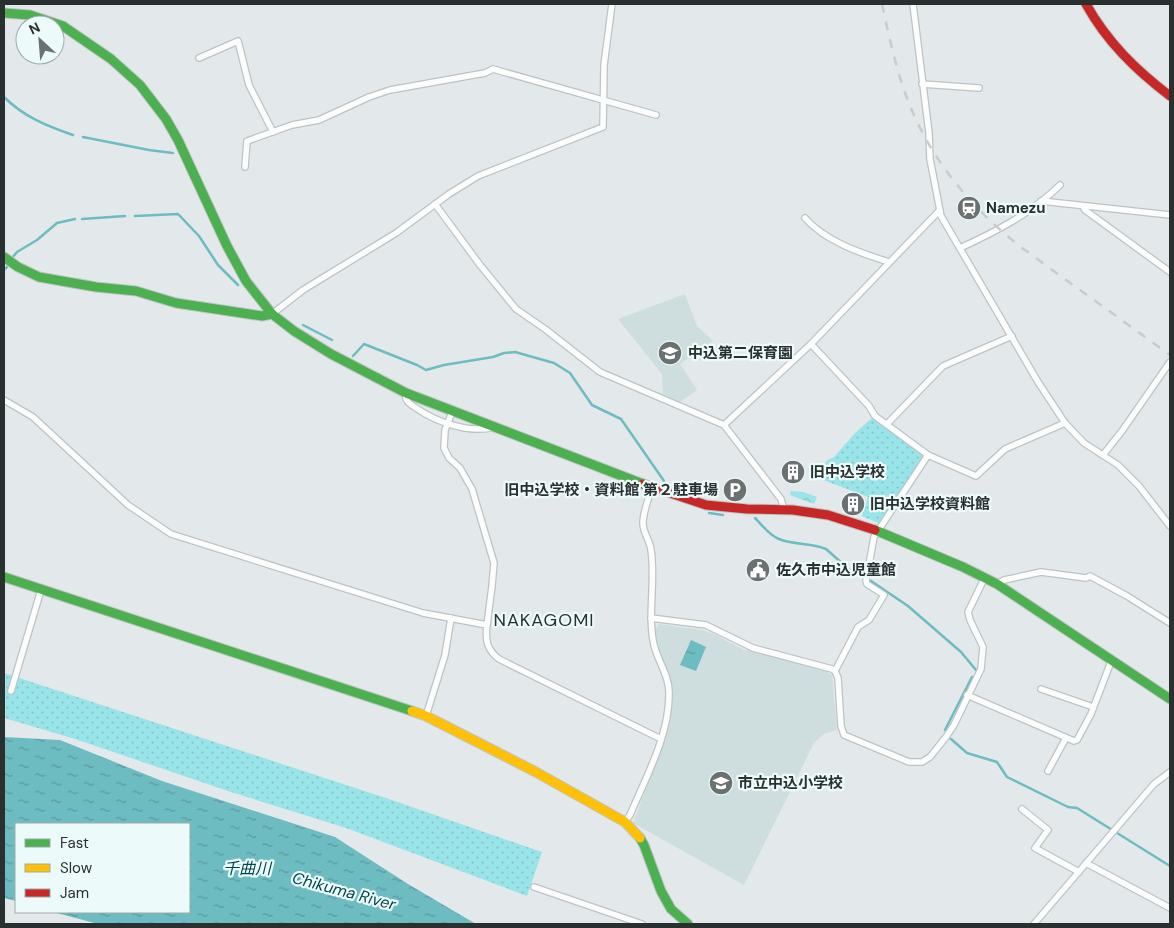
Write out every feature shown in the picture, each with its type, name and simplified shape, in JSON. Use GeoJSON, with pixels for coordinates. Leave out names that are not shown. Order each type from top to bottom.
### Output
{"type":"FeatureCollection","features":[{"type":"Feature","properties":{"kind":"main road"},"geometry":{"type":"LineString","coordinates":[[1086,4],[1101,29],[1119,52],[1137,70],[1170,96]]}},
{"type":"Feature","properties":{"kind":"main road"},"geometry":{"type":"LineString","coordinates":[[4,14],[31,14],[56,22],[77,34],[119,64],[140,84],[157,105],[175,134],[238,267],[272,314],[331,354],[406,393],[652,488],[706,505],[828,515],[878,531],[997,584],[1170,699]]}},
{"type":"Feature","properties":{"kind":"main road"},"geometry":{"type":"LineString","coordinates":[[4,256],[18,267],[39,277],[96,287],[136,291],[176,303],[262,316],[272,314]]}},
{"type":"Feature","properties":{"kind":"main road"},"geometry":{"type":"LineString","coordinates":[[4,578],[426,716],[534,771],[626,822],[644,845],[661,890],[671,909],[688,924]]}},
{"type":"Feature","properties":{"kind":"street"},"geometry":{"type":"LineString","coordinates":[[272,314],[304,290],[396,233],[435,204],[478,176],[603,127],[604,64],[612,4]]}},
{"type":"Feature","properties":{"kind":"street"},"geometry":{"type":"LineString","coordinates":[[913,4],[929,133],[930,159],[939,211],[1038,382],[1065,423],[1084,442],[1118,465],[1139,486],[1170,526]]}},
{"type":"Feature","properties":{"kind":"street"},"geometry":{"type":"LineString","coordinates":[[200,58],[238,41],[249,85],[273,132]]}},
{"type":"Feature","properties":{"kind":"street"},"geometry":{"type":"LineString","coordinates":[[245,167],[247,141],[292,125],[319,120],[369,97],[390,90],[485,73],[493,69],[656,115]]}},
{"type":"Feature","properties":{"kind":"street"},"geometry":{"type":"LineString","coordinates":[[922,84],[979,88]]}},
{"type":"Feature","properties":{"kind":"street"},"geometry":{"type":"LineString","coordinates":[[960,248],[995,232],[1041,201],[1060,185]]}},
{"type":"Feature","properties":{"kind":"street"},"geometry":{"type":"LineString","coordinates":[[1041,201],[1170,215]]}},
{"type":"Feature","properties":{"kind":"street"},"geometry":{"type":"LineString","coordinates":[[435,204],[480,265],[516,309],[545,328],[600,372],[724,425],[781,499],[784,510]]}},
{"type":"Feature","properties":{"kind":"street"},"geometry":{"type":"LineString","coordinates":[[1083,206],[1085,210],[1170,272]]}},
{"type":"Feature","properties":{"kind":"street"},"geometry":{"type":"LineString","coordinates":[[724,425],[811,344],[939,211]]}},
{"type":"Feature","properties":{"kind":"street"},"geometry":{"type":"LineString","coordinates":[[805,218],[810,224],[850,249],[889,262]]}},
{"type":"Feature","properties":{"kind":"street"},"geometry":{"type":"LineString","coordinates":[[887,424],[943,366],[1012,336]]}},
{"type":"Feature","properties":{"kind":"street"},"geometry":{"type":"LineString","coordinates":[[811,344],[869,406],[875,416],[928,455],[976,476],[1005,449],[1065,423]]}},
{"type":"Feature","properties":{"kind":"street"},"geometry":{"type":"LineString","coordinates":[[1102,455],[1122,431],[1170,362]]}},
{"type":"Feature","properties":{"kind":"street"},"geometry":{"type":"LineString","coordinates":[[406,393],[405,398],[408,402],[433,419],[477,429],[494,427]]}},
{"type":"Feature","properties":{"kind":"street"},"geometry":{"type":"LineString","coordinates":[[4,400],[32,417],[128,505],[171,534],[423,613],[487,625]]}},
{"type":"Feature","properties":{"kind":"street"},"geometry":{"type":"LineString","coordinates":[[452,412],[447,423],[444,448],[449,458],[460,468],[472,490],[494,563],[487,625],[487,644],[491,652],[499,659],[661,739]]}},
{"type":"Feature","properties":{"kind":"street"},"geometry":{"type":"LineString","coordinates":[[835,671],[858,627],[869,620],[884,594],[866,582],[874,537],[928,455]]}},
{"type":"Feature","properties":{"kind":"street"},"geometry":{"type":"LineString","coordinates":[[626,822],[661,739],[667,720],[669,691],[667,677],[655,648],[651,618],[653,571],[651,549],[643,523],[652,488]]}},
{"type":"Feature","properties":{"kind":"street"},"geometry":{"type":"LineString","coordinates":[[997,584],[1004,580],[1041,572],[1086,578],[1090,576],[1170,623]]}},
{"type":"Feature","properties":{"kind":"street"},"geometry":{"type":"LineString","coordinates":[[651,618],[706,625],[752,648],[828,667],[835,671],[838,678],[841,726],[844,735],[909,762],[922,762],[930,757],[954,725],[982,668],[984,651],[968,612],[984,577]]}},
{"type":"Feature","properties":{"kind":"street"},"geometry":{"type":"LineString","coordinates":[[11,691],[41,590]]}},
{"type":"Feature","properties":{"kind":"street"},"geometry":{"type":"LineString","coordinates":[[426,716],[445,655],[451,618]]}},
{"type":"Feature","properties":{"kind":"street"},"geometry":{"type":"LineString","coordinates":[[968,695],[1074,741],[1077,740],[1091,714],[1112,659]]}},
{"type":"Feature","properties":{"kind":"street"},"geometry":{"type":"LineString","coordinates":[[1041,689],[1093,708]]}},
{"type":"Feature","properties":{"kind":"street"},"geometry":{"type":"LineString","coordinates":[[1048,771],[1066,738]]}},
{"type":"Feature","properties":{"kind":"street"},"geometry":{"type":"LineString","coordinates":[[1034,924],[1154,784],[1170,772]]}},
{"type":"Feature","properties":{"kind":"street"},"geometry":{"type":"LineString","coordinates":[[1022,809],[1048,830],[1035,848],[1079,872]]}},
{"type":"Feature","properties":{"kind":"street"},"geometry":{"type":"LineString","coordinates":[[1086,863],[1170,908]]}},
{"type":"Feature","properties":{"kind":"street"},"geometry":{"type":"LineString","coordinates":[[534,887],[642,924]]}},
{"type":"Feature","properties":{"kind":"shaded area","name":"中込第二保育園"},"geometry":{"type":"Polygon","coordinates":[[[685,294],[697,326],[713,341],[680,364],[697,390],[680,402],[663,394],[662,374],[618,319],[685,294]]]}},
{"type":"Feature","properties":{"kind":"shaded area","name":"市立中込小学校"},"geometry":{"type":"Polygon","coordinates":[[[659,624],[702,630],[714,634],[742,649],[824,670],[832,675],[837,730],[824,734],[814,743],[744,885],[633,823],[666,737],[670,721],[671,678],[657,647],[655,630],[659,624]]]}},
{"type":"Feature","properties":{"kind":"green space"},"geometry":{"type":"Polygon","coordinates":[[[873,417],[922,452],[923,457],[880,524],[862,516],[868,497],[818,478],[826,461],[834,457],[855,433],[873,417]]]}},
{"type":"Feature","properties":{"kind":"green space"},"geometry":{"type":"Polygon","coordinates":[[[791,491],[803,492],[817,497],[814,504],[790,495],[791,491]]]}},
{"type":"Feature","properties":{"kind":"green space"},"geometry":{"type":"Polygon","coordinates":[[[4,673],[386,798],[542,852],[527,896],[346,828],[228,791],[75,739],[4,718],[4,673]]]}},
{"type":"Feature","properties":{"kind":"water"},"geometry":{"type":"Polygon","coordinates":[[[691,640],[706,647],[696,671],[680,665],[691,640]]]}},
{"type":"Feature","properties":{"kind":"water","name":"千曲川"},"geometry":{"type":"Polygon","coordinates":[[[4,737],[60,740],[162,781],[335,837],[408,884],[476,924],[98,924],[57,913],[190,913],[190,823],[15,823],[15,901],[4,898],[4,737]]]}},
{"type":"Feature","properties":{"kind":"waterway"},"geometry":{"type":"LineString","coordinates":[[4,97],[36,120],[73,135]]}},
{"type":"Feature","properties":{"kind":"waterway"},"geometry":{"type":"LineString","coordinates":[[83,137],[173,153]]}},
{"type":"Feature","properties":{"kind":"waterway"},"geometry":{"type":"LineString","coordinates":[[135,216],[178,214],[199,236],[218,265],[238,285]]}},
{"type":"Feature","properties":{"kind":"waterway"},"geometry":{"type":"LineString","coordinates":[[82,219],[125,216]]}},
{"type":"Feature","properties":{"kind":"waterway"},"geometry":{"type":"LineString","coordinates":[[12,258],[17,252],[37,240],[57,223],[75,219]]}},
{"type":"Feature","properties":{"kind":"waterway"},"geometry":{"type":"LineString","coordinates":[[4,270],[7,267]]}},
{"type":"Feature","properties":{"kind":"waterway"},"geometry":{"type":"LineString","coordinates":[[303,325],[332,340]]}},
{"type":"Feature","properties":{"kind":"waterway"},"geometry":{"type":"LineString","coordinates":[[353,356],[364,344],[426,370],[515,352],[554,363],[570,373],[592,405],[621,419],[664,481]]}},
{"type":"Feature","properties":{"kind":"waterway"},"geometry":{"type":"LineString","coordinates":[[709,513],[723,515]]}},
{"type":"Feature","properties":{"kind":"waterway"},"geometry":{"type":"LineString","coordinates":[[755,518],[776,538],[826,549],[853,573],[864,577]]}},
{"type":"Feature","properties":{"kind":"waterway"},"geometry":{"type":"LineString","coordinates":[[871,581],[908,606],[961,652],[976,670]]}},
{"type":"Feature","properties":{"kind":"waterway"},"geometry":{"type":"LineString","coordinates":[[945,730],[972,677]]}},
{"type":"Feature","properties":{"kind":"waterway"},"geometry":{"type":"LineString","coordinates":[[951,739],[967,753],[997,762],[1007,777],[1068,807],[1077,808],[1170,866]]}},
{"type":"Feature","properties":{"kind":"railway"},"geometry":{"type":"LineString","coordinates":[[882,4],[894,57],[908,101],[932,149],[946,171],[963,192],[1022,248],[1170,355]]}},
{"type":"Feature","properties":{"kind":"traffic: fast"},"geometry":{"type":"LineString","coordinates":[[4,13],[30,15],[63,26],[111,59],[140,85],[166,119],[178,140],[227,246],[246,281],[272,314]]}},
{"type":"Feature","properties":{"kind":"traffic: fast"},"geometry":{"type":"LineString","coordinates":[[4,257],[18,267],[39,277],[96,287],[136,291],[176,303],[262,316],[272,314],[294,331],[331,354],[406,393],[643,484]]}},
{"type":"Feature","properties":{"kind":"traffic: fast"},"geometry":{"type":"LineString","coordinates":[[875,530],[963,567],[997,584],[1170,699]]}},
{"type":"Feature","properties":{"kind":"traffic: fast"},"geometry":{"type":"LineString","coordinates":[[4,577],[412,711]]}},
{"type":"Feature","properties":{"kind":"traffic: fast"},"geometry":{"type":"LineString","coordinates":[[640,838],[661,891],[671,909],[688,924]]}},
{"type":"Feature","properties":{"kind":"traffic: slow"},"geometry":{"type":"LineString","coordinates":[[412,711],[426,716],[534,771],[625,822],[640,838]]}},
{"type":"Feature","properties":{"kind":"traffic: jam"},"geometry":{"type":"LineString","coordinates":[[1086,4],[1103,31],[1123,54],[1145,76],[1170,96]]}},
{"type":"Feature","properties":{"kind":"traffic: jam"},"geometry":{"type":"LineString","coordinates":[[643,484],[706,505],[747,509],[793,510],[828,515],[875,530]]}},
{"type":"Feature","properties":{"kind":"place","name":"Namezu"},"geometry":{"type":"Point","coordinates":[969,208]}},
{"type":"Feature","properties":{"kind":"place","name":"中込第二保育園"},"geometry":{"type":"Point","coordinates":[670,353]}},
{"type":"Feature","properties":{"kind":"place","name":"旧中込学校"},"geometry":{"type":"Point","coordinates":[793,472]}},
{"type":"Feature","properties":{"kind":"place","name":"旧中込学校・資料館 第２駐車場"},"geometry":{"type":"Point","coordinates":[735,490]}},
{"type":"Feature","properties":{"kind":"place","name":"旧中込学校資料館"},"geometry":{"type":"Point","coordinates":[853,504]}},
{"type":"Feature","properties":{"kind":"place","name":"佐久市中込児童館"},"geometry":{"type":"Point","coordinates":[758,570]}},
{"type":"Feature","properties":{"kind":"place","name":"市立中込小学校"},"geometry":{"type":"Point","coordinates":[721,783]}},
{"type":"Feature","properties":{"kind":"district","name":"NAKAGOMI"},"geometry":{"type":"Point","coordinates":[544,620]}},
{"type":"Feature","properties":{"kind":"water label","name":"Chikuma River"},"geometry":{"type":"Point","coordinates":[344,891]}}]}
